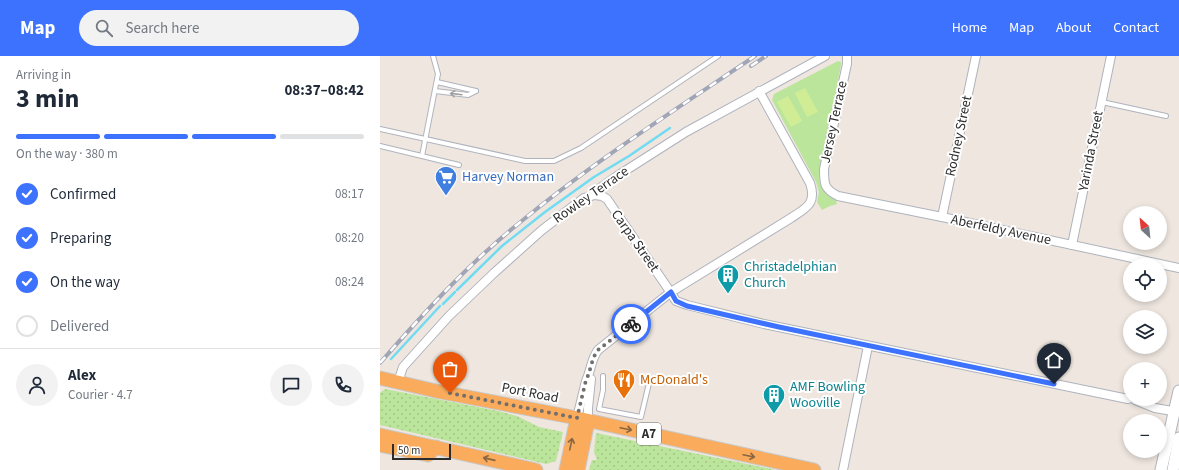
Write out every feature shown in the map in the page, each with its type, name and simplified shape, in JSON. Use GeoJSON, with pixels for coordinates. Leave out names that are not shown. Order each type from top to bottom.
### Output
{"type":"FeatureCollection","features":[{"type":"Feature","properties":{"kind":"highway","name":"Port Road"},"geometry":{"type":"LineString","coordinates":[[380,378],[814,470]]}},
{"type":"Feature","properties":{"kind":"highway"},"geometry":{"type":"LineString","coordinates":[[566,470],[583,420]]}},
{"type":"Feature","properties":{"kind":"highway"},"geometry":{"type":"LineString","coordinates":[[578,470],[583,420]]}},
{"type":"Feature","properties":{"kind":"highway"},"geometry":{"type":"LineString","coordinates":[[380,434],[531,469]]}},
{"type":"Feature","properties":{"kind":"highway"},"geometry":{"type":"LineString","coordinates":[[380,445],[428,454],[436,447]]}},
{"type":"Feature","properties":{"kind":"main road"},"geometry":{"type":"LineString","coordinates":[[1161,470],[1177,412],[1179,391]]}},
{"type":"Feature","properties":{"kind":"main road"},"geometry":{"type":"LineString","coordinates":[[1173,470],[1179,438]]}},
{"type":"Feature","properties":{"kind":"street","name":"Rowley Terrace"},"geometry":{"type":"LineString","coordinates":[[398,382],[403,367],[449,316],[488,278],[554,221],[584,198],[595,195],[600,188],[616,176],[686,132],[825,56]]}},
{"type":"Feature","properties":{"kind":"street","name":"Jersey Terrace"},"geometry":{"type":"LineString","coordinates":[[826,187],[824,181],[824,169],[847,64],[847,56]]}},
{"type":"Feature","properties":{"kind":"street","name":"Rodney Street"},"geometry":{"type":"LineString","coordinates":[[942,217],[976,56]]}},
{"type":"Feature","properties":{"kind":"street","name":"Yarinda Street"},"geometry":{"type":"LineString","coordinates":[[1072,245],[1101,102],[1112,56]]}},
{"type":"Feature","properties":{"kind":"street"},"geometry":{"type":"LineString","coordinates":[[583,420],[586,380],[589,375],[594,355],[598,350],[671,292],[791,218],[807,207],[812,201],[813,192],[810,184],[759,91]]}},
{"type":"Feature","properties":{"kind":"street","name":"Aberfeldy Avenue"},"geometry":{"type":"LineString","coordinates":[[826,187],[830,192],[838,196],[1179,268]]}},
{"type":"Feature","properties":{"kind":"street","name":"Carpa Street"},"geometry":{"type":"LineString","coordinates":[[595,195],[602,196],[607,199],[676,301],[687,306],[868,346],[1123,397]]}},
{"type":"Feature","properties":{"kind":"street"},"geometry":{"type":"LineString","coordinates":[[843,470],[868,346]]}},
{"type":"Feature","properties":{"kind":"street","name":"Carpa Street"},"geometry":{"type":"LineString","coordinates":[[1150,406],[1177,412]]}},
{"type":"Feature","properties":{"kind":"lane"},"geometry":{"type":"LineString","coordinates":[[422,156],[438,74],[433,56]]}},
{"type":"Feature","properties":{"kind":"lane"},"geometry":{"type":"LineString","coordinates":[[380,129],[525,161],[554,161],[581,148],[718,56]]}},
{"type":"Feature","properties":{"kind":"lane"},"geometry":{"type":"LineString","coordinates":[[435,91],[468,95],[476,91],[437,82]]}},
{"type":"Feature","properties":{"kind":"lane"},"geometry":{"type":"LineString","coordinates":[[1101,102],[1166,116]]}},
{"type":"Feature","properties":{"kind":"lane"},"geometry":{"type":"LineString","coordinates":[[380,146],[459,164]]}},
{"type":"Feature","properties":{"kind":"lane"},"geometry":{"type":"LineString","coordinates":[[604,376],[599,409],[641,417],[650,379]]}},
{"type":"Feature","properties":{"kind":"green space"},"geometry":{"type":"Polygon","coordinates":[[[838,61],[841,62],[841,65],[819,176],[824,191],[836,200],[837,204],[822,210],[817,202],[819,192],[816,182],[772,100],[774,94],[838,61]]]}},
{"type":"Feature","properties":{"kind":"green space"},"geometry":{"type":"Polygon","coordinates":[[[805,88],[818,112],[807,117],[795,93],[805,88]]]}},
{"type":"Feature","properties":{"kind":"green space"},"geometry":{"type":"Polygon","coordinates":[[[788,96],[802,121],[791,127],[777,102],[788,96]]]}},
{"type":"Feature","properties":{"kind":"green space"},"geometry":{"type":"Polygon","coordinates":[[[385,389],[498,411],[517,416],[539,427],[563,432],[556,461],[546,464],[380,425],[380,393],[385,389]]]}},
{"type":"Feature","properties":{"kind":"green space"},"geometry":{"type":"Polygon","coordinates":[[[596,433],[776,470],[589,470],[592,460],[597,460],[594,452],[596,433]]]}},
{"type":"Feature","properties":{"kind":"waterway"},"geometry":{"type":"LineString","coordinates":[[457,290],[502,246],[545,212],[594,177],[629,156],[670,128]]}},
{"type":"Feature","properties":{"kind":"waterway"},"geometry":{"type":"LineString","coordinates":[[443,304],[455,292]]}},
{"type":"Feature","properties":{"kind":"waterway"},"geometry":{"type":"LineString","coordinates":[[391,359],[440,306]]}},
{"type":"Feature","properties":{"kind":"railway"},"geometry":{"type":"LineString","coordinates":[[380,363],[429,308],[463,273],[499,240],[546,201],[605,158],[755,56]]}},
{"type":"Feature","properties":{"kind":"railway"},"geometry":{"type":"LineString","coordinates":[[751,66],[766,56]]}},
{"type":"Feature","properties":{"kind":"way so far"},"geometry":{"type":"LineString","coordinates":[[450,393],[577,418],[586,380],[589,375],[594,355],[598,350],[631,324]]}},
{"type":"Feature","properties":{"kind":"place","name":"Harvey Norman"},"geometry":{"type":"Point","coordinates":[446,196]}},
{"type":"Feature","properties":{"kind":"place","name":"Christadelphian Church"},"geometry":{"type":"Point","coordinates":[728,294]}},
{"type":"Feature","properties":{"kind":"place","name":"McDonald's"},"geometry":{"type":"Point","coordinates":[624,400]}},
{"type":"Feature","properties":{"kind":"place","name":"AMF Bowling Wooville"},"geometry":{"type":"Point","coordinates":[774,414]}},
{"type":"Feature","properties":{"kind":"route"},"geometry":{"type":"LineString","coordinates":[[631,324],[671,292],[674,300],[687,306],[764,324],[1054,384]]}}]}
